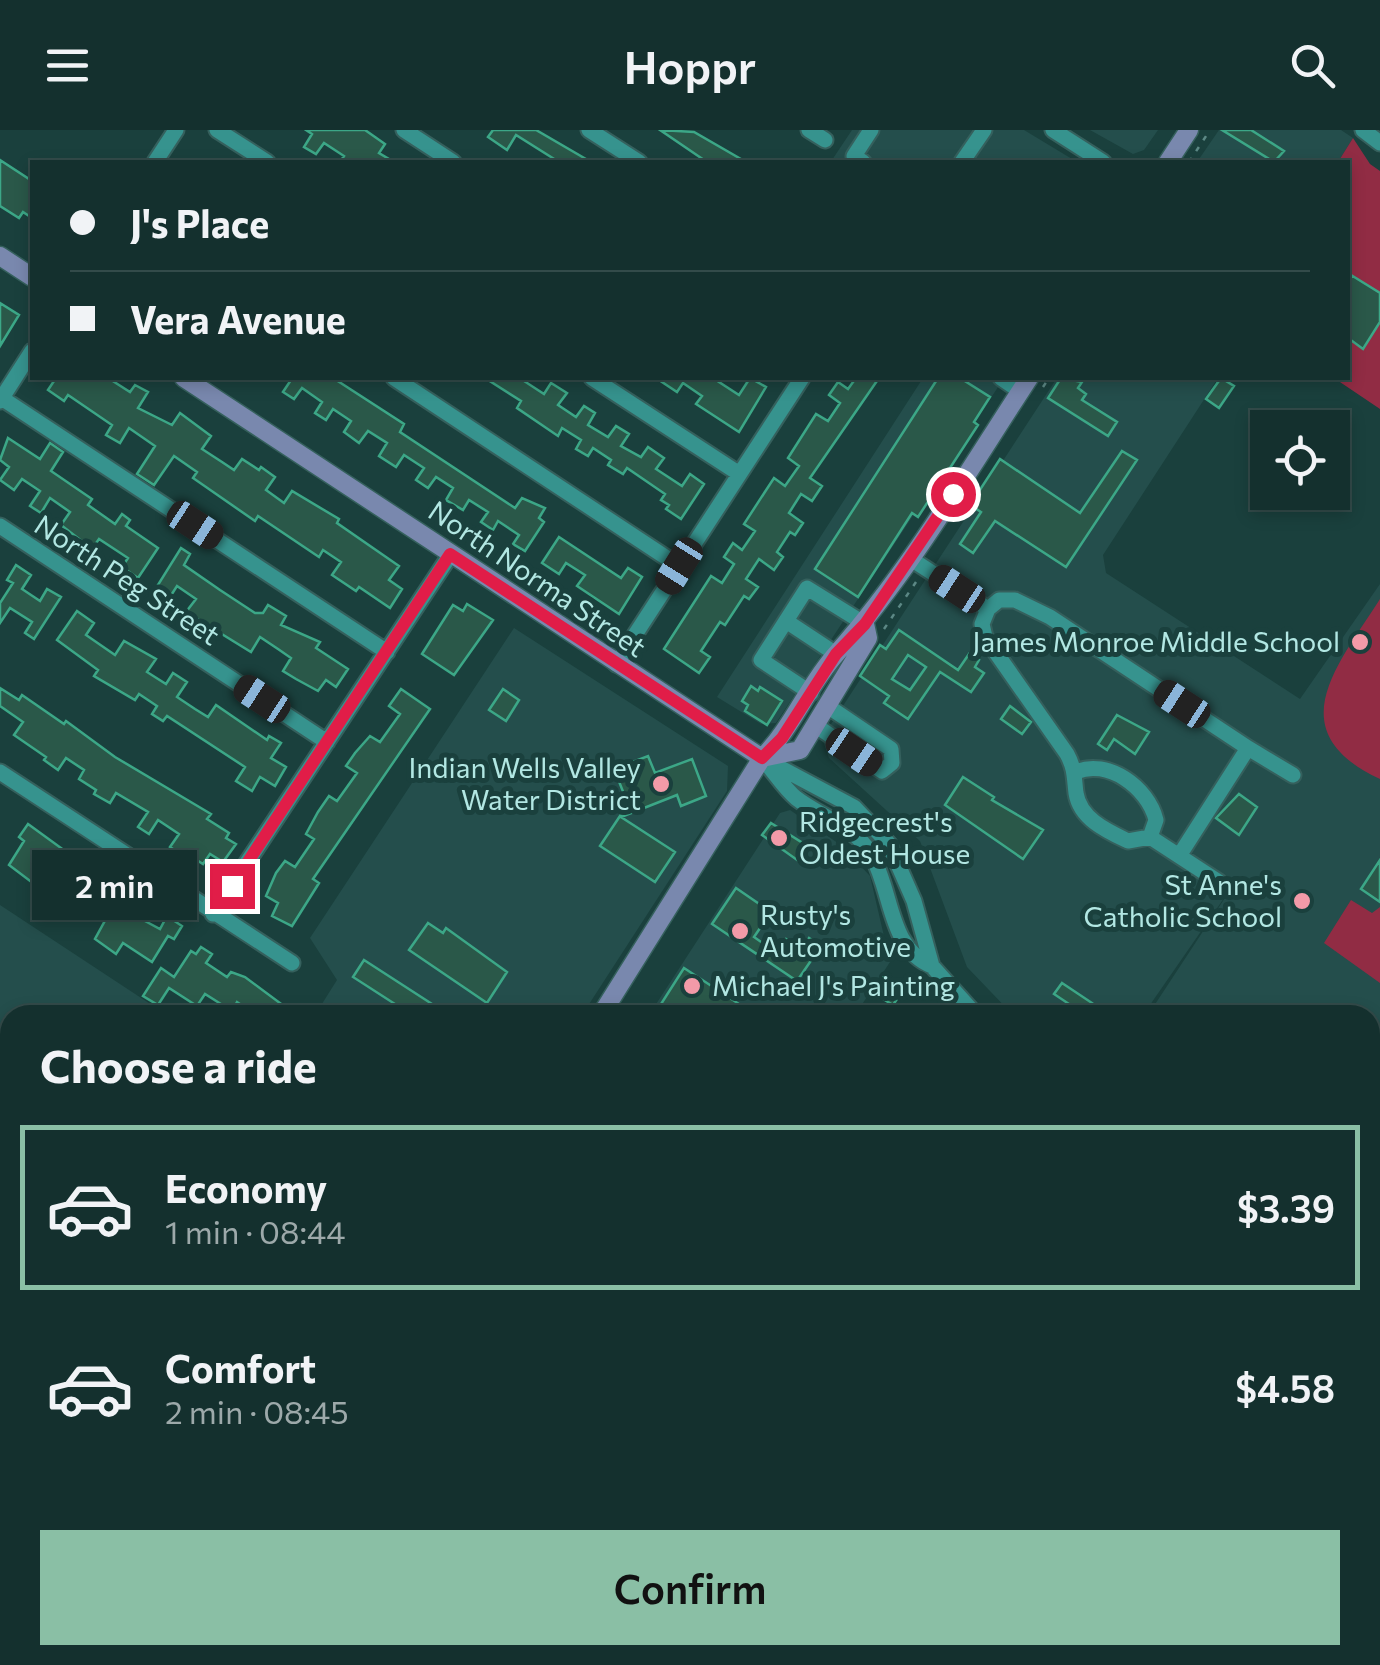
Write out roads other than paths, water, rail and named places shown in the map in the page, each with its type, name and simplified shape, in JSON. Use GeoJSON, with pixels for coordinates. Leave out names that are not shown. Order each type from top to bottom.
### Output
{"type":"FeatureCollection","features":[{"type":"Feature","properties":{"kind":"main road"},"geometry":{"type":"LineString","coordinates":[[1169,160],[1189,130]]}},
{"type":"Feature","properties":{"kind":"main road"},"geometry":{"type":"LineString","coordinates":[[0,256],[30,276]]}},
{"type":"Feature","properties":{"kind":"main road","name":"North Norma Street"},"geometry":{"type":"LineString","coordinates":[[187,380],[762,758]]}},
{"type":"Feature","properties":{"kind":"main road"},"geometry":{"type":"LineString","coordinates":[[607,1005],[762,758],[782,738],[836,654],[865,624],[912,559],[1024,384]]}},
{"type":"Feature","properties":{"kind":"main road"},"geometry":{"type":"LineString","coordinates":[[762,758],[800,750],[868,638],[865,624]]}},
{"type":"Feature","properties":{"kind":"street"},"geometry":{"type":"LineString","coordinates":[[156,160],[176,130]]}},
{"type":"Feature","properties":{"kind":"street"},"geometry":{"type":"LineString","coordinates":[[217,130],[264,160]]}},
{"type":"Feature","properties":{"kind":"street"},"geometry":{"type":"LineString","coordinates":[[404,130],[450,160]]}},
{"type":"Feature","properties":{"kind":"street"},"geometry":{"type":"LineString","coordinates":[[589,130],[636,160]]}},
{"type":"Feature","properties":{"kind":"street"},"geometry":{"type":"LineString","coordinates":[[810,130],[825,140]]}},
{"type":"Feature","properties":{"kind":"street"},"geometry":{"type":"LineString","coordinates":[[861,160],[854,156],[871,130]]}},
{"type":"Feature","properties":{"kind":"street"},"geometry":{"type":"LineString","coordinates":[[963,160],[984,130]]}},
{"type":"Feature","properties":{"kind":"street"},"geometry":{"type":"LineString","coordinates":[[1054,130],[1100,160]]}},
{"type":"Feature","properties":{"kind":"street"},"geometry":{"type":"LineString","coordinates":[[1363,130],[1380,142]]}},
{"type":"Feature","properties":{"kind":"street"},"geometry":{"type":"LineString","coordinates":[[30,354],[1,399],[387,652]]}},
{"type":"Feature","properties":{"kind":"street"},"geometry":{"type":"LineString","coordinates":[[397,380],[679,566]]}},
{"type":"Feature","properties":{"kind":"street"},"geometry":{"type":"LineString","coordinates":[[595,380],[738,473]]}},
{"type":"Feature","properties":{"kind":"street"},"geometry":{"type":"LineString","coordinates":[[616,664],[798,383]]}},
{"type":"Feature","properties":{"kind":"street","name":"North Peg Street"},"geometry":{"type":"LineString","coordinates":[[0,526],[327,742]]}},
{"type":"Feature","properties":{"kind":"street"},"geometry":{"type":"LineString","coordinates":[[214,914],[450,554]]}},
{"type":"Feature","properties":{"kind":"street"},"geometry":{"type":"LineString","coordinates":[[912,559],[988,609]]}},
{"type":"Feature","properties":{"kind":"street"},"geometry":{"type":"LineString","coordinates":[[811,693],[761,660],[808,588],[865,624]]}},
{"type":"Feature","properties":{"kind":"street"},"geometry":{"type":"LineString","coordinates":[[1219,882],[1150,837],[1128,841],[1088,818],[1076,796],[1076,772],[984,637],[982,624],[988,609],[999,600],[1015,600],[1050,616],[1292,775]]}},
{"type":"Feature","properties":{"kind":"street"},"geometry":{"type":"LineString","coordinates":[[786,621],[836,654]]}},
{"type":"Feature","properties":{"kind":"street"},"geometry":{"type":"LineString","coordinates":[[814,727],[867,766],[882,770],[892,762],[892,751],[826,705]]}},
{"type":"Feature","properties":{"kind":"street"},"geometry":{"type":"LineString","coordinates":[[1179,856],[1248,748]]}},
{"type":"Feature","properties":{"kind":"street"},"geometry":{"type":"LineString","coordinates":[[762,758],[808,778],[854,807],[890,844],[914,901],[932,966]]}},
{"type":"Feature","properties":{"kind":"street"},"geometry":{"type":"LineString","coordinates":[[762,758],[794,797],[866,846],[893,909],[902,944],[913,958],[932,966],[967,1005]]}},
{"type":"Feature","properties":{"kind":"street"},"geometry":{"type":"LineString","coordinates":[[1076,772],[1093,764],[1109,768],[1144,795],[1156,820],[1150,837]]}},
{"type":"Feature","properties":{"kind":"street"},"geometry":{"type":"LineString","coordinates":[[0,772],[292,963]]}},
{"type":"Feature","properties":{"kind":"place","name":"James Monroe Middle School"},"geometry":{"type":"Point","coordinates":[1360,642]}},
{"type":"Feature","properties":{"kind":"place","name":"Indian Wells Valley Water District"},"geometry":{"type":"Point","coordinates":[661,784]}},
{"type":"Feature","properties":{"kind":"place","name":"Ridgecrest's Oldest House"},"geometry":{"type":"Point","coordinates":[779,838]}},
{"type":"Feature","properties":{"kind":"place","name":"St Anne's Catholic School"},"geometry":{"type":"Point","coordinates":[1302,901]}},
{"type":"Feature","properties":{"kind":"place","name":"Rusty's Automotive"},"geometry":{"type":"Point","coordinates":[740,931]}},
{"type":"Feature","properties":{"kind":"place","name":"Michael J's Painting"},"geometry":{"type":"Point","coordinates":[692,986]}}]}
